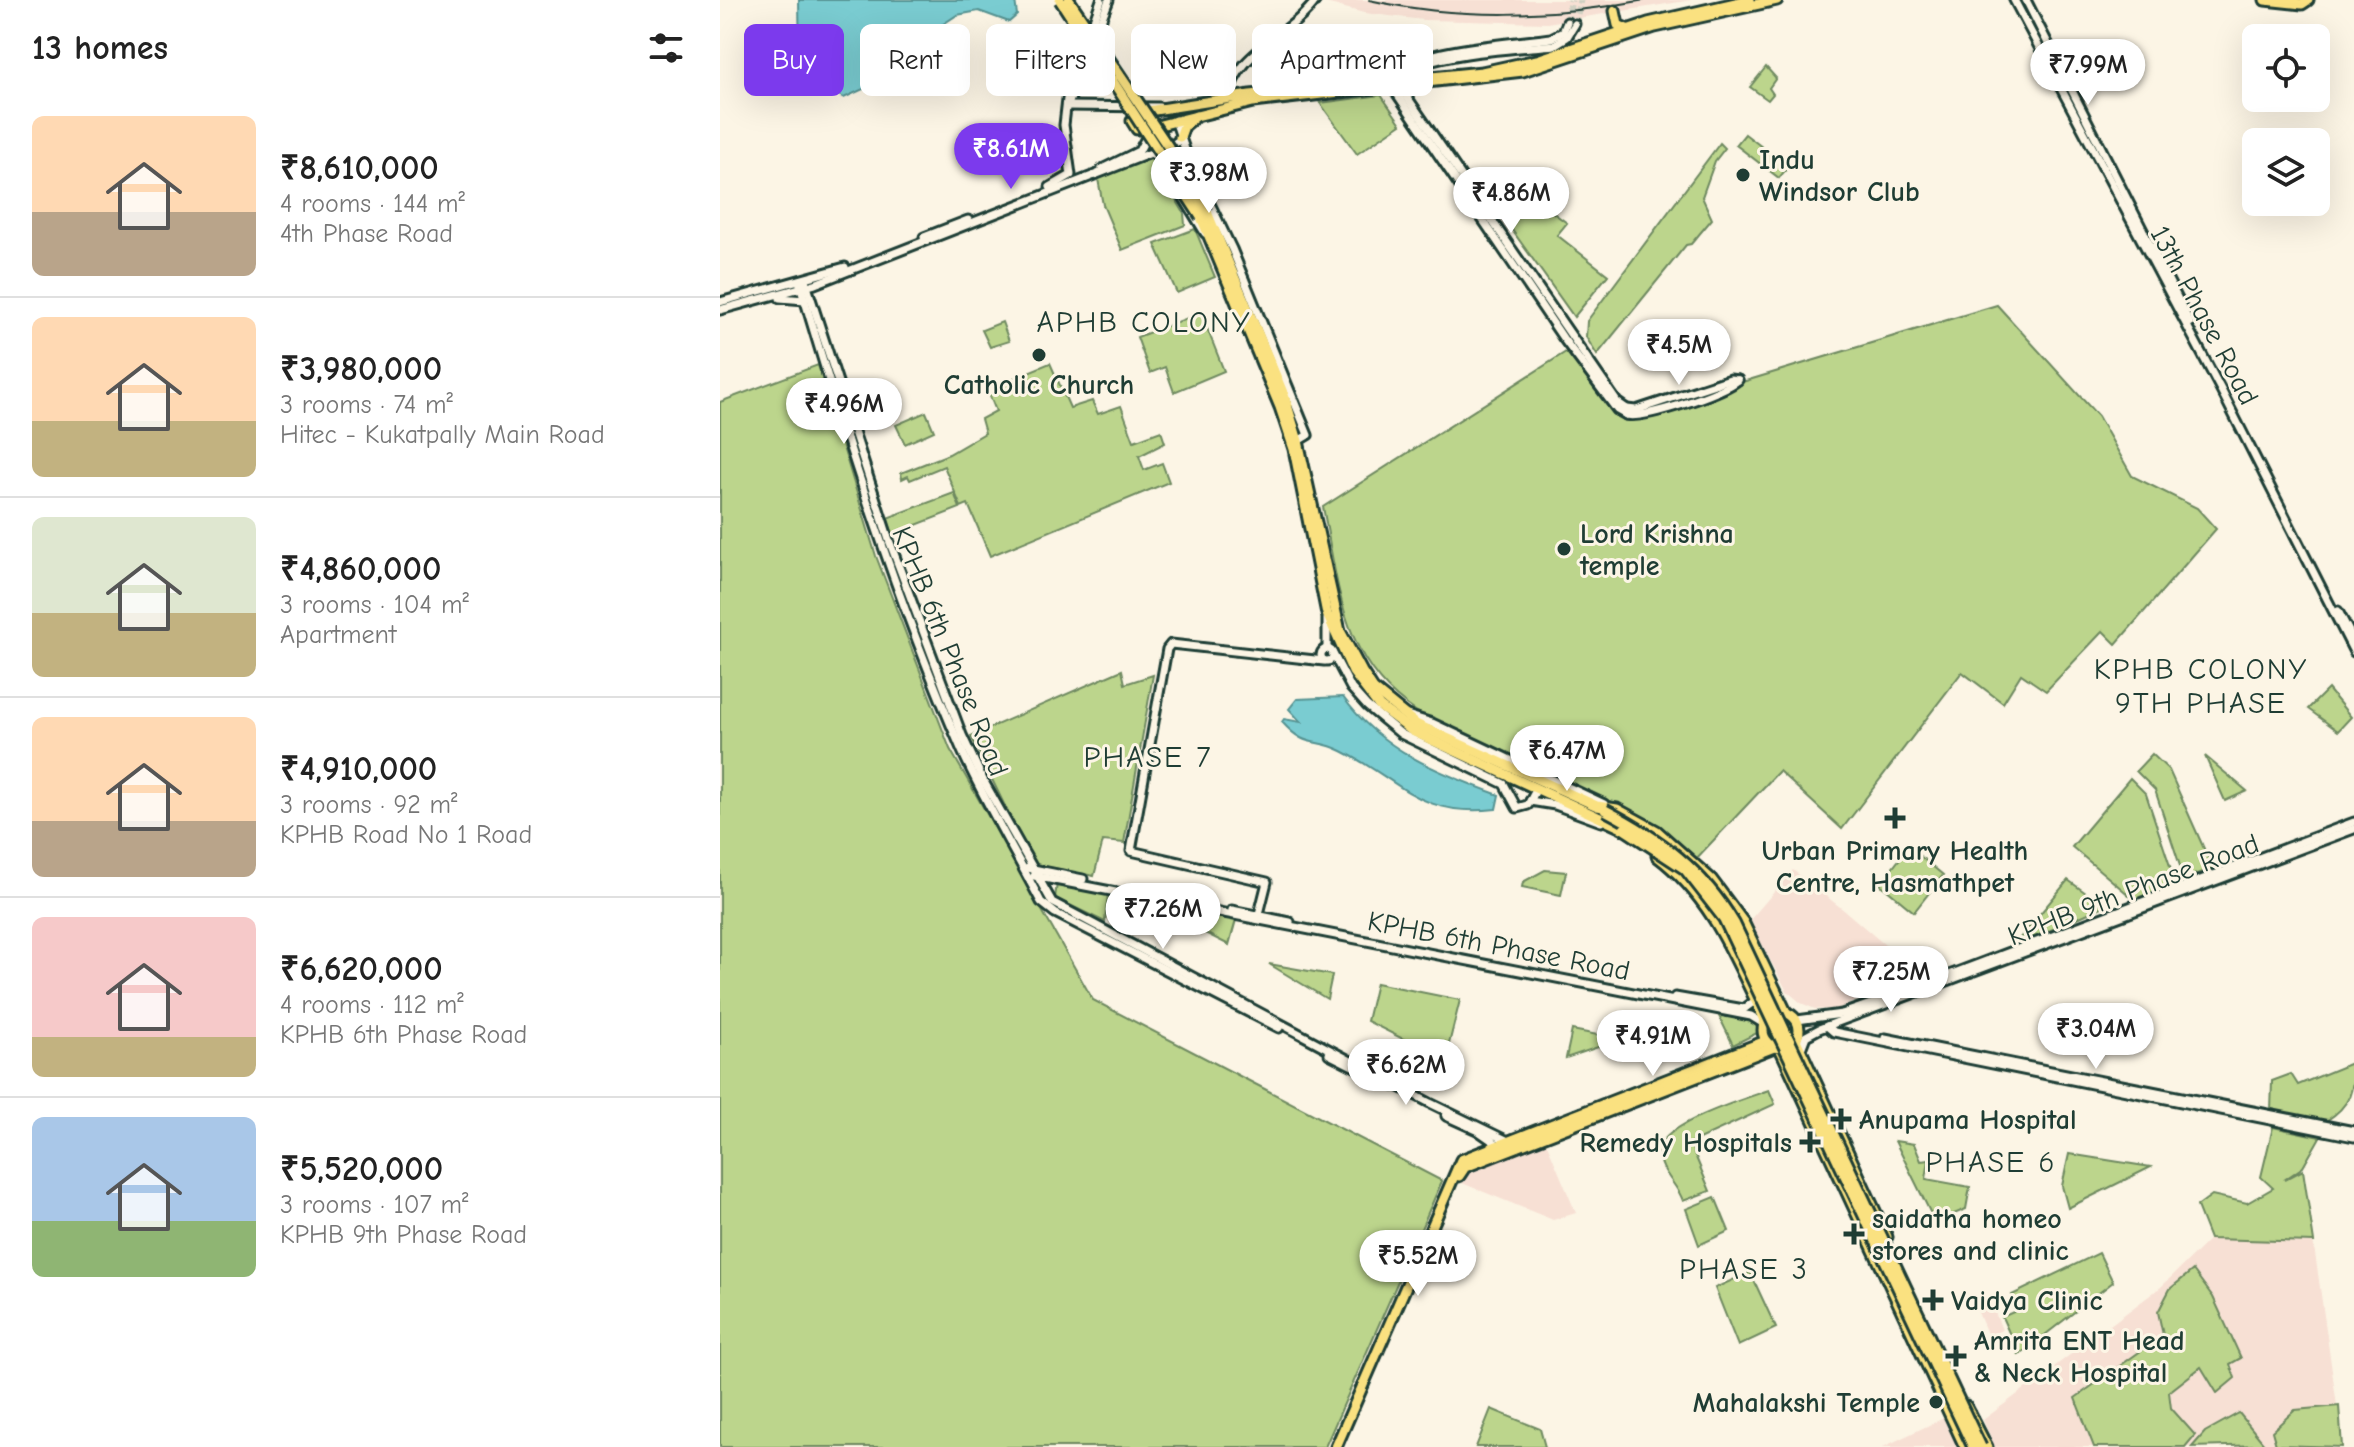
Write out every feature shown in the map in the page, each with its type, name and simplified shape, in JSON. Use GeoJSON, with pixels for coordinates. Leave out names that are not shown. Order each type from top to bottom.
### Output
{"type":"FeatureCollection","features":[{"type":"Feature","properties":{"kind":"main road"},"geometry":{"type":"LineString","coordinates":[[1060,0],[1204,214],[1266,368],[1294,449],[1327,614],[1353,672],[1393,718],[1434,743],[1624,829],[1685,869],[1724,919],[1973,1447]]}},
{"type":"Feature","properties":{"kind":"main road"},"geometry":{"type":"LineString","coordinates":[[1069,0],[1171,151],[1204,214],[1267,351],[1298,441],[1340,631],[1373,689],[1405,715],[1448,740],[1657,831],[1696,863],[1743,922],[1786,1012],[1797,1020],[1798,1044],[1984,1447]]}},
{"type":"Feature","properties":{"kind":"main road"},"geometry":{"type":"LineString","coordinates":[[1433,79],[1537,60],[1628,30],[1749,0]]}},
{"type":"Feature","properties":{"kind":"main road"},"geometry":{"type":"LineString","coordinates":[[1433,80],[1523,71],[1655,27],[1777,0]]}},
{"type":"Feature","properties":{"kind":"main road"},"geometry":{"type":"LineString","coordinates":[[2265,0],[2302,4],[2319,0]]}},
{"type":"Feature","properties":{"kind":"main road"},"geometry":{"type":"LineString","coordinates":[[1615,11],[1618,25],[1628,30]]}},
{"type":"Feature","properties":{"kind":"main road"},"geometry":{"type":"LineString","coordinates":[[1231,101],[1199,114],[1140,129],[1132,121],[1142,112],[1169,107],[1279,96]]}},
{"type":"Feature","properties":{"kind":"main road"},"geometry":{"type":"LineString","coordinates":[[1181,138],[1184,126],[1199,114]]}},
{"type":"Feature","properties":{"kind":"main road"},"geometry":{"type":"LineString","coordinates":[[1602,807],[1644,830],[1684,859],[1710,887],[1739,932],[1984,1447]]}},
{"type":"Feature","properties":{"kind":"main road"},"geometry":{"type":"LineString","coordinates":[[1610,823],[1666,862],[1696,892],[1715,917],[1965,1447]]}},
{"type":"Feature","properties":{"kind":"main road"},"geometry":{"type":"LineString","coordinates":[[1743,971],[1761,962]]}},
{"type":"Feature","properties":{"kind":"main road"},"geometry":{"type":"LineString","coordinates":[[1765,1022],[1774,1013],[1786,1012]]}},
{"type":"Feature","properties":{"kind":"main road"},"geometry":{"type":"LineString","coordinates":[[1338,1447],[1457,1166],[1468,1156],[1773,1045],[1798,1044]]}},
{"type":"Feature","properties":{"kind":"main road"},"geometry":{"type":"LineString","coordinates":[[1408,1286],[1465,1167],[1773,1045]]}},
{"type":"Feature","properties":{"kind":"main road"},"geometry":{"type":"LineString","coordinates":[[1843,1184],[1860,1177]]}},
{"type":"Feature","properties":{"kind":"street"},"geometry":{"type":"LineString","coordinates":[[720,310],[769,297],[1068,180],[1071,171],[1064,125],[1070,84],[1101,0]]}},
{"type":"Feature","properties":{"kind":"street"},"geometry":{"type":"LineString","coordinates":[[1066,107],[1109,0]]}},
{"type":"Feature","properties":{"kind":"street"},"geometry":{"type":"LineString","coordinates":[[1231,101],[1233,78],[1245,62],[1294,24],[1317,0]]}},
{"type":"Feature","properties":{"kind":"street","name":"13th Phase Road"},"geometry":{"type":"LineString","coordinates":[[2014,0],[2270,480],[2354,648]]}},
{"type":"Feature","properties":{"kind":"street","name":"13th Phase Road"},"geometry":{"type":"LineString","coordinates":[[2026,0],[2185,319]]}},
{"type":"Feature","properties":{"kind":"street"},"geometry":{"type":"LineString","coordinates":[[2025,21],[2034,16]]}},
{"type":"Feature","properties":{"kind":"street"},"geometry":{"type":"LineString","coordinates":[[1433,55],[1551,38],[1571,23]]}},
{"type":"Feature","properties":{"kind":"street"},"geometry":{"type":"LineString","coordinates":[[1402,96],[1627,412],[1638,416],[1674,406],[1738,380],[1730,379],[1627,412]]}},
{"type":"Feature","properties":{"kind":"street"},"geometry":{"type":"LineString","coordinates":[[1066,107],[1169,107]]}},
{"type":"Feature","properties":{"kind":"street"},"geometry":{"type":"LineString","coordinates":[[1085,178],[1139,151],[1144,135],[1171,121],[1232,249],[1308,435],[1298,441]]}},
{"type":"Feature","properties":{"kind":"street"},"geometry":{"type":"LineString","coordinates":[[1157,155],[1181,138]]}},
{"type":"Feature","properties":{"kind":"street"},"geometry":{"type":"LineString","coordinates":[[720,302],[803,284],[1151,153],[1157,155],[1196,223],[1215,243]]}},
{"type":"Feature","properties":{"kind":"street","name":"KPHB 6th Phase Road"},"geometry":{"type":"LineString","coordinates":[[803,284],[805,300],[897,587],[959,736],[1029,872],[1041,902],[1055,913],[1502,1142]]}},
{"type":"Feature","properties":{"kind":"street","name":"KPHB 6th Phase Road"},"geometry":{"type":"LineString","coordinates":[[803,284],[959,736]]}},
{"type":"Feature","properties":{"kind":"street"},"geometry":{"type":"LineString","coordinates":[[769,297],[805,300]]}},
{"type":"Feature","properties":{"kind":"street"},"geometry":{"type":"LineString","coordinates":[[1327,614],[1327,654],[1367,706],[1401,734],[1504,784],[1514,806],[1520,809],[1540,791]]}},
{"type":"Feature","properties":{"kind":"street"},"geometry":{"type":"LineString","coordinates":[[1258,917],[1267,882],[1131,851],[1169,645],[1307,658],[1327,654]]}},
{"type":"Feature","properties":{"kind":"street"},"geometry":{"type":"LineString","coordinates":[[1530,801],[1539,800],[1610,823]]}},
{"type":"Feature","properties":{"kind":"street","name":"KPHB 9th Phase Road"},"geometry":{"type":"LineString","coordinates":[[1797,1020],[1842,1014],[1886,999],[2354,822]]}},
{"type":"Feature","properties":{"kind":"street","name":"KPHB 9th Phase Road"},"geometry":{"type":"LineString","coordinates":[[1798,1044],[1806,1036],[1827,1026],[2354,829]]}},
{"type":"Feature","properties":{"kind":"street","name":"KPHB 6th Phase Road"},"geometry":{"type":"LineString","coordinates":[[1029,872],[1734,1009],[1747,1009],[1756,1000]]}},
{"type":"Feature","properties":{"kind":"street","name":"KPHB 6th Phase Road"},"geometry":{"type":"LineString","coordinates":[[1258,917],[1751,1016],[1765,1022]]}},
{"type":"Feature","properties":{"kind":"street"},"geometry":{"type":"LineString","coordinates":[[1840,1022],[1843,1030],[2354,1134]]}},
{"type":"Feature","properties":{"kind":"street"},"geometry":{"type":"LineString","coordinates":[[1827,1026],[1834,1032],[1994,1066],[2354,1134]]}},
{"type":"Feature","properties":{"kind":"shaded area"},"geometry":{"type":"Polygon","coordinates":[[[1314,0],[1692,0],[1547,23],[1424,20],[1364,13],[1314,0]]]}},
{"type":"Feature","properties":{"kind":"shaded area"},"geometry":{"type":"Polygon","coordinates":[[[1793,870],[1918,973],[1836,1010],[1815,1009],[1801,1003],[1787,991],[1749,921],[1793,870]]]}},
{"type":"Feature","properties":{"kind":"shaded area"},"geometry":{"type":"Polygon","coordinates":[[[1544,1137],[1576,1213],[1553,1220],[1457,1181],[1461,1171],[1544,1137]]]}},
{"type":"Feature","properties":{"kind":"shaded area"},"geometry":{"type":"Polygon","coordinates":[[[2303,1170],[2343,1447],[1995,1447],[1983,1420],[2161,1287],[2210,1239],[2197,1206],[2212,1195],[2247,1203],[2303,1170]]]}},
{"type":"Feature","properties":{"kind":"shaded area"},"geometry":{"type":"Polygon","coordinates":[[[1992,1305],[2002,1330],[1988,1336],[1977,1310],[1992,1305]]]}},
{"type":"Feature","properties":{"kind":"shaded area"},"geometry":{"type":"Polygon","coordinates":[[[1948,1416],[1962,1447],[1883,1447],[1948,1416]]]}},
{"type":"Feature","properties":{"kind":"green space"},"geometry":{"type":"Polygon","coordinates":[[[1766,67],[1776,78],[1769,88],[1773,94],[1768,100],[1750,87],[1766,67]]]}},
{"type":"Feature","properties":{"kind":"green space"},"geometry":{"type":"Polygon","coordinates":[[[1382,96],[1401,124],[1357,154],[1320,103],[1382,96]]]}},
{"type":"Feature","properties":{"kind":"green space"},"geometry":{"type":"Polygon","coordinates":[[[1745,134],[1788,167],[1779,178],[1736,145],[1745,134]]]}},
{"type":"Feature","properties":{"kind":"green space"},"geometry":{"type":"Polygon","coordinates":[[[1720,143],[1725,148],[1715,161],[1702,197],[1712,219],[1691,244],[1686,245],[1597,355],[1586,337],[1587,321],[1720,143]]]}},
{"type":"Feature","properties":{"kind":"green space"},"geometry":{"type":"Polygon","coordinates":[[[1151,157],[1184,213],[1185,225],[1122,250],[1103,205],[1098,179],[1151,157]]]}},
{"type":"Feature","properties":{"kind":"green space"},"geometry":{"type":"Polygon","coordinates":[[[1500,174],[1567,223],[1557,235],[1608,275],[1574,317],[1485,192],[1500,174]]]}},
{"type":"Feature","properties":{"kind":"green space"},"geometry":{"type":"Polygon","coordinates":[[[1195,229],[1215,277],[1177,293],[1155,244],[1195,229]]]}},
{"type":"Feature","properties":{"kind":"green space"},"geometry":{"type":"Polygon","coordinates":[[[1997,305],[2098,416],[2132,476],[2197,508],[2216,529],[2116,644],[2103,631],[2046,691],[2021,674],[2003,703],[1962,672],[1842,829],[1779,771],[1695,860],[1417,712],[1392,693],[1373,671],[1359,647],[1340,595],[1323,507],[1569,350],[1623,418],[1997,305]]]}},
{"type":"Feature","properties":{"kind":"green space"},"geometry":{"type":"Polygon","coordinates":[[[1201,313],[1224,371],[1174,392],[1165,367],[1150,373],[1137,337],[1201,313]]]}},
{"type":"Feature","properties":{"kind":"green space"},"geometry":{"type":"Polygon","coordinates":[[[1002,322],[1009,341],[990,347],[982,330],[1002,322]]]}},
{"type":"Feature","properties":{"kind":"green space"},"geometry":{"type":"Polygon","coordinates":[[[1050,363],[1070,408],[1092,401],[1098,414],[1121,406],[1134,441],[1161,431],[1165,443],[1139,456],[1144,470],[1162,463],[1169,482],[990,556],[968,504],[961,507],[944,466],[910,480],[908,476],[902,479],[901,473],[949,454],[985,433],[981,419],[996,411],[987,389],[1050,363]]]}},
{"type":"Feature","properties":{"kind":"green space"},"geometry":{"type":"Polygon","coordinates":[[[818,365],[876,556],[950,749],[1093,1000],[1442,1181],[1325,1447],[720,1447],[720,402],[818,365]]]}},
{"type":"Feature","properties":{"kind":"green space"},"geometry":{"type":"Polygon","coordinates":[[[926,412],[934,431],[905,444],[896,425],[926,412]]]}},
{"type":"Feature","properties":{"kind":"green space"},"geometry":{"type":"Polygon","coordinates":[[[954,493],[960,508],[893,534],[887,518],[954,493]]]}},
{"type":"Feature","properties":{"kind":"green space"},"geometry":{"type":"Polygon","coordinates":[[[1122,670],[1125,684],[1153,675],[1124,843],[1103,841],[1094,876],[1033,864],[971,736],[1122,670]]]}},
{"type":"Feature","properties":{"kind":"green space"},"geometry":{"type":"Polygon","coordinates":[[[2328,689],[2351,717],[2338,731],[2308,709],[2328,689]]]}},
{"type":"Feature","properties":{"kind":"green space"},"geometry":{"type":"Polygon","coordinates":[[[2152,754],[2169,770],[2213,869],[2184,878],[2155,790],[2136,771],[2152,754]]]}},
{"type":"Feature","properties":{"kind":"green space"},"geometry":{"type":"Polygon","coordinates":[[[2205,756],[2247,791],[2225,801],[2205,756]]]}},
{"type":"Feature","properties":{"kind":"green space"},"geometry":{"type":"Polygon","coordinates":[[[2130,778],[2146,794],[2175,881],[2136,901],[2072,847],[2130,778]]]}},
{"type":"Feature","properties":{"kind":"green space"},"geometry":{"type":"Polygon","coordinates":[[[1909,847],[1943,875],[1914,912],[1880,884],[1909,847]]]}},
{"type":"Feature","properties":{"kind":"green space"},"geometry":{"type":"Polygon","coordinates":[[[1545,870],[1566,872],[1561,895],[1522,887],[1523,882],[1545,870]]]}},
{"type":"Feature","properties":{"kind":"green space"},"geometry":{"type":"Polygon","coordinates":[[[2068,880],[2104,906],[2022,943],[2020,938],[2068,880]]]}},
{"type":"Feature","properties":{"kind":"green space"},"geometry":{"type":"Polygon","coordinates":[[[1057,883],[1108,893],[1105,922],[1055,898],[1057,883]]]}},
{"type":"Feature","properties":{"kind":"green space"},"geometry":{"type":"Polygon","coordinates":[[[1141,899],[1236,920],[1229,945],[1147,904],[1141,899]]]}},
{"type":"Feature","properties":{"kind":"green space"},"geometry":{"type":"Polygon","coordinates":[[[1269,964],[1332,975],[1327,999],[1269,964]]]}},
{"type":"Feature","properties":{"kind":"green space"},"geometry":{"type":"Polygon","coordinates":[[[1376,983],[1460,1000],[1445,1060],[1367,1021],[1376,983]]]}},
{"type":"Feature","properties":{"kind":"green space"},"geometry":{"type":"Polygon","coordinates":[[[1718,1014],[1754,1020],[1759,1032],[1733,1045],[1718,1014]]]}},
{"type":"Feature","properties":{"kind":"green space"},"geometry":{"type":"Polygon","coordinates":[[[1572,1030],[1613,1038],[1613,1042],[1566,1058],[1572,1030]]]}},
{"type":"Feature","properties":{"kind":"green space"},"geometry":{"type":"Polygon","coordinates":[[[2354,1062],[2353,1081],[2346,1103],[2326,1121],[2271,1112],[2272,1081],[2291,1074],[2298,1085],[2354,1062]]]}},
{"type":"Feature","properties":{"kind":"green space"},"geometry":{"type":"Polygon","coordinates":[[[1769,1090],[1775,1104],[1690,1143],[1710,1191],[1683,1201],[1662,1166],[1659,1152],[1662,1142],[1672,1132],[1705,1114],[1769,1090]]]}},
{"type":"Feature","properties":{"kind":"green space"},"geometry":{"type":"Polygon","coordinates":[[[2273,1127],[2320,1137],[2303,1167],[2284,1180],[2303,1170],[2314,1242],[2210,1239],[2197,1206],[2212,1195],[2247,1203],[2273,1188],[2261,1177],[2273,1127]]]}},
{"type":"Feature","properties":{"kind":"green space"},"geometry":{"type":"Polygon","coordinates":[[[1895,1141],[1914,1144],[1921,1161],[1929,1160],[1926,1179],[1970,1187],[1966,1209],[1935,1222],[1895,1141]]]}},
{"type":"Feature","properties":{"kind":"green space"},"geometry":{"type":"Polygon","coordinates":[[[2069,1154],[2151,1167],[2068,1208],[2062,1186],[2069,1154]]]}},
{"type":"Feature","properties":{"kind":"green space"},"geometry":{"type":"Polygon","coordinates":[[[1715,1197],[1729,1231],[1699,1245],[1686,1209],[1715,1197]]]}},
{"type":"Feature","properties":{"kind":"green space"},"geometry":{"type":"Polygon","coordinates":[[[2099,1253],[2113,1282],[2019,1355],[2002,1317],[2018,1310],[2012,1295],[2099,1253]]]}},
{"type":"Feature","properties":{"kind":"green space"},"geometry":{"type":"Polygon","coordinates":[[[2193,1270],[2213,1297],[2241,1358],[2230,1364],[2235,1378],[2217,1393],[2201,1367],[2169,1392],[2171,1408],[2195,1435],[2185,1447],[2094,1447],[2075,1398],[2163,1335],[2158,1312],[2170,1289],[2193,1270]]]}},
{"type":"Feature","properties":{"kind":"green space"},"geometry":{"type":"Polygon","coordinates":[[[1750,1272],[1776,1328],[1738,1346],[1715,1288],[1750,1272]]]}},
{"type":"Feature","properties":{"kind":"green space"},"geometry":{"type":"Polygon","coordinates":[[[2339,1406],[2342,1447],[2276,1445],[2272,1431],[2295,1410],[2339,1406]]]}},
{"type":"Feature","properties":{"kind":"green space"},"geometry":{"type":"Polygon","coordinates":[[[1491,1409],[1540,1429],[1545,1447],[1476,1447],[1491,1409]]]}},
{"type":"Feature","properties":{"kind":"green space"},"geometry":{"type":"Polygon","coordinates":[[[2239,1413],[2265,1445],[2192,1447],[2205,1432],[2239,1413]]]}},
{"type":"Feature","properties":{"kind":"water"},"geometry":{"type":"Polygon","coordinates":[[[799,0],[1015,0],[1017,15],[1009,22],[979,11],[957,15],[943,24],[860,24],[860,91],[844,98],[840,96],[844,96],[844,24],[799,24],[799,0]]]}},
{"type":"Feature","properties":{"kind":"water"},"geometry":{"type":"Polygon","coordinates":[[[1343,697],[1375,732],[1413,758],[1499,795],[1496,809],[1470,810],[1429,803],[1342,751],[1305,740],[1282,722],[1284,719],[1301,722],[1289,709],[1297,699],[1343,697]]]}},
{"type":"Feature","properties":{"kind":"tunnel"},"geometry":{"type":"LineString","coordinates":[[1567,22],[1571,0]]}},
{"type":"Feature","properties":{"kind":"tunnel"},"geometry":{"type":"LineString","coordinates":[[1575,24],[1580,0]]}},
{"type":"Feature","properties":{"kind":"railway"},"geometry":{"type":"LineString","coordinates":[[1369,0],[1437,11],[1507,14],[1577,10],[1645,0]]}},
{"type":"Feature","properties":{"kind":"place","name":"Indu Windsor Club"},"geometry":{"type":"Point","coordinates":[1743,175]}},
{"type":"Feature","properties":{"kind":"place","name":"Catholic Church"},"geometry":{"type":"Point","coordinates":[1039,355]}},
{"type":"Feature","properties":{"kind":"place","name":"Lord Krishna temple"},"geometry":{"type":"Point","coordinates":[1564,549]}},
{"type":"Feature","properties":{"kind":"place","name":"Urban Primary Health Centre, Hasmathpet"},"geometry":{"type":"Point","coordinates":[1895,818]}},
{"type":"Feature","properties":{"kind":"place","name":"Anupama Hospital"},"geometry":{"type":"Point","coordinates":[1841,1119]}},
{"type":"Feature","properties":{"kind":"place","name":"Remedy Hospitals"},"geometry":{"type":"Point","coordinates":[1810,1142]}},
{"type":"Feature","properties":{"kind":"place","name":"saidatha homeo stores and clinic"},"geometry":{"type":"Point","coordinates":[1854,1234]}},
{"type":"Feature","properties":{"kind":"place","name":"Vaidya Clinic"},"geometry":{"type":"Point","coordinates":[1933,1300]}},
{"type":"Feature","properties":{"kind":"place","name":"Amrita ENT Head & Neck Hospital"},"geometry":{"type":"Point","coordinates":[1956,1356]}},
{"type":"Feature","properties":{"kind":"place","name":"Mahalakshi Temple"},"geometry":{"type":"Point","coordinates":[1936,1402]}},
{"type":"Feature","properties":{"kind":"district","name":"APHB COLONY"},"geometry":{"type":"Point","coordinates":[1144,322]}},
{"type":"Feature","properties":{"kind":"district","name":"KPHB COLONY 9TH PHASE"},"geometry":{"type":"Point","coordinates":[2201,686]}},
{"type":"Feature","properties":{"kind":"district","name":"PHASE 7"},"geometry":{"type":"Point","coordinates":[1148,757]}},
{"type":"Feature","properties":{"kind":"district","name":"PHASE 6"},"geometry":{"type":"Point","coordinates":[1991,1162]}},
{"type":"Feature","properties":{"kind":"district","name":"PHASE 3"},"geometry":{"type":"Point","coordinates":[1744,1269]}}]}
